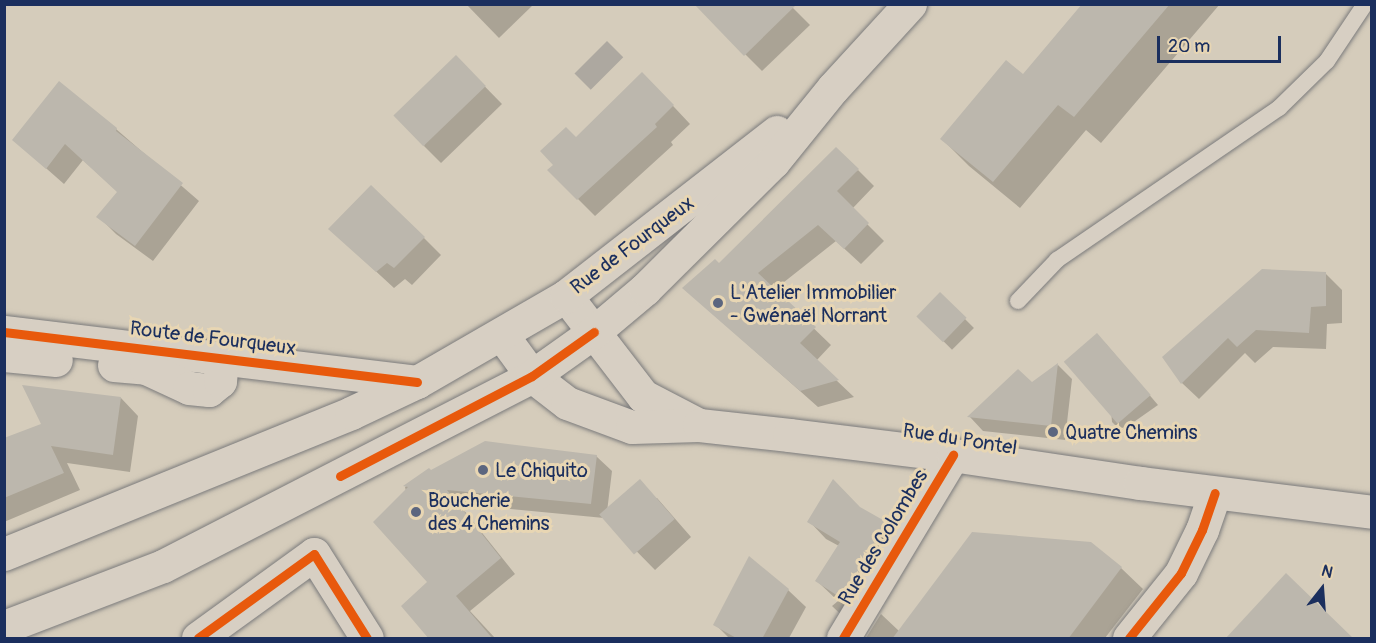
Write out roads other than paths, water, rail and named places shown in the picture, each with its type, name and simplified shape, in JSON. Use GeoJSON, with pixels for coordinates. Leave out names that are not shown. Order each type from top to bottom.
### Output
{"type":"FeatureCollection","features":[{"type":"Feature","properties":{"kind":"main road","name":"Rue de Fourqueux"},"geometry":{"type":"LineString","coordinates":[[4,627],[163,566],[532,376],[594,332],[645,289],[773,162],[833,88],[910,4]]}},
{"type":"Feature","properties":{"kind":"main road","name":"Rue de Fourqueux"},"geometry":{"type":"LineString","coordinates":[[4,554],[351,413],[417,382],[502,335],[566,296],[633,247],[833,88]]}},
{"type":"Feature","properties":{"kind":"main road","name":"Rue du Pontel"},"geometry":{"type":"LineString","coordinates":[[566,296],[643,396],[699,425]]}},
{"type":"Feature","properties":{"kind":"main road","name":"Route de Fourqueux"},"geometry":{"type":"LineString","coordinates":[[4,332],[417,382]]}},
{"type":"Feature","properties":{"kind":"main road","name":"Rue du Pontel"},"geometry":{"type":"LineString","coordinates":[[502,335],[532,376],[567,403],[632,427],[699,425],[953,454],[1023,467],[1371,512]]}},
{"type":"Feature","properties":{"kind":"main road"},"geometry":{"type":"LineString","coordinates":[[4,355],[146,368],[189,388],[209,390],[220,381],[222,357]]}},
{"type":"Feature","properties":{"kind":"main road","name":"Rue des Colombes"},"geometry":{"type":"LineString","coordinates":[[843,639],[953,454]]}},
{"type":"Feature","properties":{"kind":"main road"},"geometry":{"type":"LineString","coordinates":[[1129,639],[1181,573],[1202,530],[1215,493]]}},
{"type":"Feature","properties":{"kind":"main road"},"geometry":{"type":"LineString","coordinates":[[198,639],[314,554],[367,639]]}},
{"type":"Feature","properties":{"kind":"lane"},"geometry":{"type":"LineString","coordinates":[[1018,300],[1057,260],[1279,108],[1327,61],[1365,4]]}},
{"type":"Feature","properties":{"kind":"place","name":"L'Atelier Immobilier - Gwénaël Norrant"},"geometry":{"type":"Point","coordinates":[718,303]}},
{"type":"Feature","properties":{"kind":"place","name":"Quatre Chemins"},"geometry":{"type":"Point","coordinates":[1053,432]}},
{"type":"Feature","properties":{"kind":"place","name":"Le Chiquito"},"geometry":{"type":"Point","coordinates":[483,470]}},
{"type":"Feature","properties":{"kind":"place","name":"Boucherie des 4 Chemins"},"geometry":{"type":"Point","coordinates":[416,512]}}]}
